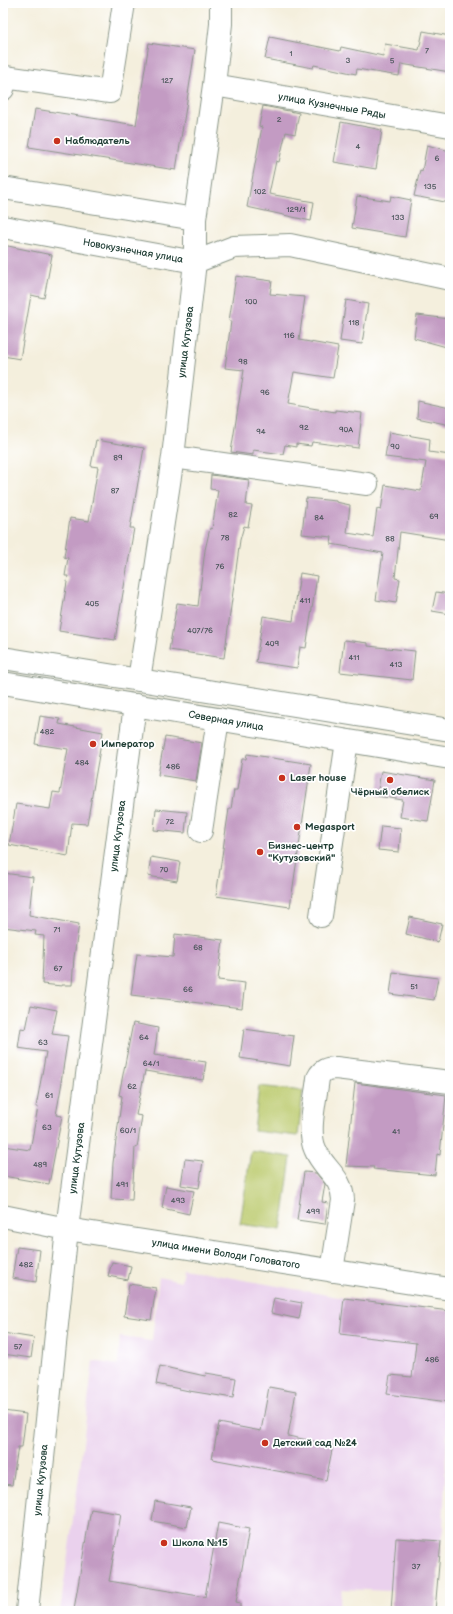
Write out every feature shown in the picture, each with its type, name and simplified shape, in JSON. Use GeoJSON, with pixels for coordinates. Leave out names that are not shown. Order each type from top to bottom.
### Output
{"type":"FeatureCollection","features":[{"type":"Feature","properties":{"kind":"street"},"geometry":{"type":"LineString","coordinates":[[3,89],[5,77],[110,92],[124,3]]}},
{"type":"Feature","properties":{"kind":"street","name":"улица Кутузова"},"geometry":{"type":"LineString","coordinates":[[139,680],[173,457],[196,262],[195,219],[214,85],[221,24],[221,3]]}},
{"type":"Feature","properties":{"kind":"street","name":"улица Кузнечные Ряды"},"geometry":{"type":"LineString","coordinates":[[214,85],[450,126]]}},
{"type":"Feature","properties":{"kind":"street"},"geometry":{"type":"LineString","coordinates":[[3,188],[195,219]]}},
{"type":"Feature","properties":{"kind":"street","name":"Новокузнечная улица"},"geometry":{"type":"LineString","coordinates":[[3,227],[196,262],[234,247],[290,245],[450,279]]}},
{"type":"Feature","properties":{"kind":"street"},"geometry":{"type":"LineString","coordinates":[[173,457],[367,484]]}},
{"type":"Feature","properties":{"kind":"street"},"geometry":{"type":"LineString","coordinates":[[3,658],[450,730]]}},
{"type":"Feature","properties":{"kind":"street","name":"Северная улица"},"geometry":{"type":"LineString","coordinates":[[3,683],[450,758]]}},
{"type":"Feature","properties":{"kind":"street","name":"улица Кутузова"},"geometry":{"type":"LineString","coordinates":[[27,1611],[67,1229],[135,705]]}},
{"type":"Feature","properties":{"kind":"street"},"geometry":{"type":"LineString","coordinates":[[201,831],[218,719]]}},
{"type":"Feature","properties":{"kind":"street"},"geometry":{"type":"LineString","coordinates":[[321,916],[347,741]]}},
{"type":"Feature","properties":{"kind":"street"},"geometry":{"type":"LineString","coordinates":[[332,1271],[343,1193],[341,1185],[315,1151],[312,1142],[312,1128],[318,1078],[320,1074],[324,1070],[336,1068],[450,1082]]}},
{"type":"Feature","properties":{"kind":"street","name":"улица имени Володи Головатого"},"geometry":{"type":"LineString","coordinates":[[3,1216],[67,1229],[450,1289]]}},
{"type":"Feature","properties":{"kind":"shaded area","name":"Детский сад №24"},"geometry":{"type":"Polygon","coordinates":[[[183,1269],[344,1298],[450,1311],[450,1383],[443,1529],[441,1541],[396,1538],[392,1591],[342,1589],[338,1611],[60,1611],[78,1484],[93,1361],[118,1365],[120,1337],[152,1341],[159,1277],[181,1282],[183,1269]]]}},
{"type":"Feature","properties":{"kind":"green space"},"geometry":{"type":"Polygon","coordinates":[[[259,1086],[303,1091],[298,1136],[254,1131],[259,1086]]]}},
{"type":"Feature","properties":{"kind":"green space"},"geometry":{"type":"Polygon","coordinates":[[[251,1151],[291,1157],[281,1230],[240,1224],[251,1151]]]}},
{"type":"Feature","properties":{"kind":"building"},"geometry":{"type":"Polygon","coordinates":[[[423,31],[450,36],[450,72],[401,64],[399,76],[357,69],[356,74],[314,65],[313,68],[265,59],[270,37],[340,51],[341,47],[383,56],[385,44],[419,50],[423,31]]]}},
{"type":"Feature","properties":{"kind":"building"},"geometry":{"type":"Polygon","coordinates":[[[149,43],[195,50],[176,170],[29,147],[35,109],[136,125],[149,43]]]}},
{"type":"Feature","properties":{"kind":"building"},"geometry":{"type":"Polygon","coordinates":[[[263,106],[299,113],[295,134],[286,132],[279,162],[276,161],[269,194],[314,202],[311,221],[247,207],[262,127],[259,126],[263,106]]]}},
{"type":"Feature","properties":{"kind":"building"},"geometry":{"type":"Polygon","coordinates":[[[341,122],[382,130],[376,169],[334,162],[341,122]]]}},
{"type":"Feature","properties":{"kind":"building"},"geometry":{"type":"Polygon","coordinates":[[[427,145],[450,151],[450,203],[414,196],[420,170],[422,171],[427,145]]]}},
{"type":"Feature","properties":{"kind":"building"},"geometry":{"type":"Polygon","coordinates":[[[357,196],[390,201],[391,196],[411,200],[405,237],[352,228],[357,196]]]}},
{"type":"Feature","properties":{"kind":"building"},"geometry":{"type":"Polygon","coordinates":[[[3,245],[52,255],[44,298],[31,295],[20,359],[3,356],[3,245]]]}},
{"type":"Feature","properties":{"kind":"building"},"geometry":{"type":"Polygon","coordinates":[[[236,276],[272,281],[270,294],[305,297],[299,340],[338,347],[333,378],[294,372],[288,404],[335,412],[335,410],[362,413],[358,448],[312,442],[311,446],[296,444],[296,447],[285,445],[283,454],[253,450],[253,455],[231,452],[244,370],[225,368],[231,321],[229,321],[236,276]]]}},
{"type":"Feature","properties":{"kind":"building"},"geometry":{"type":"Polygon","coordinates":[[[346,300],[368,304],[362,344],[340,341],[346,300]]]}},
{"type":"Feature","properties":{"kind":"building"},"geometry":{"type":"Polygon","coordinates":[[[417,315],[450,319],[450,348],[414,338],[417,315]]]}},
{"type":"Feature","properties":{"kind":"building"},"geometry":{"type":"Polygon","coordinates":[[[418,401],[450,408],[450,425],[417,418],[418,401]]]}},
{"type":"Feature","properties":{"kind":"building"},"geometry":{"type":"Polygon","coordinates":[[[389,432],[430,439],[429,452],[450,455],[450,540],[400,532],[395,578],[400,579],[396,603],[376,600],[383,553],[331,544],[332,537],[302,534],[306,498],[336,501],[350,505],[347,533],[373,537],[377,509],[381,510],[385,485],[421,491],[426,462],[385,457],[389,432]]]}},
{"type":"Feature","properties":{"kind":"building"},"geometry":{"type":"Polygon","coordinates":[[[96,440],[144,448],[130,528],[134,528],[115,640],[59,631],[68,576],[65,576],[68,558],[64,557],[70,518],[89,521],[98,467],[91,466],[96,440]]]}},
{"type":"Feature","properties":{"kind":"building"},"geometry":{"type":"Polygon","coordinates":[[[211,475],[249,480],[246,505],[252,506],[248,527],[244,526],[240,540],[224,658],[169,650],[177,603],[198,606],[205,550],[210,528],[212,529],[218,490],[210,489],[211,475]]]}},
{"type":"Feature","properties":{"kind":"building"},"geometry":{"type":"Polygon","coordinates":[[[300,573],[317,576],[306,648],[300,647],[297,668],[256,662],[263,616],[293,621],[300,573]]]}},
{"type":"Feature","properties":{"kind":"building"},"geometry":{"type":"Polygon","coordinates":[[[436,592],[450,594],[450,614],[432,611],[436,592]]]}},
{"type":"Feature","properties":{"kind":"building"},"geometry":{"type":"Polygon","coordinates":[[[344,640],[368,643],[368,646],[415,651],[412,680],[340,672],[344,640]]]}},
{"type":"Feature","properties":{"kind":"building"},"geometry":{"type":"Polygon","coordinates":[[[40,716],[60,719],[59,724],[103,732],[87,824],[72,823],[68,856],[9,845],[16,804],[50,809],[53,792],[60,793],[68,749],[35,744],[40,716]]]}},
{"type":"Feature","properties":{"kind":"building"},"geometry":{"type":"Polygon","coordinates":[[[165,737],[202,743],[196,781],[158,775],[165,737]]]}},
{"type":"Feature","properties":{"kind":"building","name":"Бизнес-центр \"Кутузовский\""},"geometry":{"type":"Polygon","coordinates":[[[247,754],[311,764],[290,907],[216,896],[229,809],[231,809],[234,790],[237,790],[242,759],[246,759],[247,754]]]}},
{"type":"Feature","properties":{"kind":"building"},"geometry":{"type":"Polygon","coordinates":[[[381,771],[435,780],[428,821],[400,817],[403,800],[377,796],[381,771]]]}},
{"type":"Feature","properties":{"kind":"building"},"geometry":{"type":"Polygon","coordinates":[[[156,809],[187,812],[185,833],[154,830],[156,809]]]}},
{"type":"Feature","properties":{"kind":"building"},"geometry":{"type":"Polygon","coordinates":[[[381,826],[401,828],[399,852],[378,850],[381,826]]]}},
{"type":"Feature","properties":{"kind":"building"},"geometry":{"type":"Polygon","coordinates":[[[151,857],[180,862],[177,881],[148,876],[151,857]]]}},
{"type":"Feature","properties":{"kind":"building"},"geometry":{"type":"Polygon","coordinates":[[[3,873],[33,877],[29,915],[79,924],[74,957],[72,985],[62,986],[42,984],[44,936],[35,935],[36,931],[3,927],[3,873]]]}},
{"type":"Feature","properties":{"kind":"building"},"geometry":{"type":"Polygon","coordinates":[[[410,917],[442,924],[438,942],[406,934],[410,917]]]}},
{"type":"Feature","properties":{"kind":"building"},"geometry":{"type":"Polygon","coordinates":[[[175,934],[223,940],[218,980],[245,983],[242,1008],[131,995],[137,954],[173,957],[175,934]]]}},
{"type":"Feature","properties":{"kind":"building"},"geometry":{"type":"Polygon","coordinates":[[[393,972],[438,978],[434,1000],[390,994],[393,972]]]}},
{"type":"Feature","properties":{"kind":"building"},"geometry":{"type":"Polygon","coordinates":[[[31,1005],[57,1010],[52,1034],[68,1036],[56,1115],[62,1116],[49,1184],[3,1176],[3,1146],[30,1150],[38,1107],[36,1107],[46,1052],[18,1048],[21,1028],[26,1029],[31,1005]]]}},
{"type":"Feature","properties":{"kind":"building"},"geometry":{"type":"Polygon","coordinates":[[[133,1023],[158,1028],[154,1055],[206,1062],[203,1080],[145,1071],[136,1115],[142,1116],[137,1148],[135,1147],[132,1200],[111,1199],[113,1163],[122,1096],[119,1095],[133,1023]]]}},
{"type":"Feature","properties":{"kind":"building"},"geometry":{"type":"Polygon","coordinates":[[[244,1029],[294,1036],[290,1066],[240,1058],[244,1029]]]}},
{"type":"Feature","properties":{"kind":"building"},"geometry":{"type":"Polygon","coordinates":[[[355,1083],[446,1095],[440,1155],[437,1154],[435,1175],[373,1169],[374,1167],[346,1166],[355,1083]]]}},
{"type":"Feature","properties":{"kind":"building"},"geometry":{"type":"Polygon","coordinates":[[[185,1159],[203,1161],[199,1188],[181,1185],[185,1159]]]}},
{"type":"Feature","properties":{"kind":"building"},"geometry":{"type":"Polygon","coordinates":[[[304,1172],[316,1173],[325,1184],[322,1202],[328,1203],[325,1224],[297,1220],[304,1172]]]}},
{"type":"Feature","properties":{"kind":"building"},"geometry":{"type":"Polygon","coordinates":[[[166,1186],[194,1191],[189,1214],[162,1208],[166,1186]]]}},
{"type":"Feature","properties":{"kind":"building"},"geometry":{"type":"Polygon","coordinates":[[[17,1247],[40,1250],[36,1282],[12,1278],[17,1247]]]}},
{"type":"Feature","properties":{"kind":"building"},"geometry":{"type":"Polygon","coordinates":[[[112,1262],[131,1266],[128,1280],[108,1276],[112,1262]]]}},
{"type":"Feature","properties":{"kind":"building"},"geometry":{"type":"Polygon","coordinates":[[[129,1284],[156,1288],[151,1320],[124,1316],[129,1284]]]}},
{"type":"Feature","properties":{"kind":"building"},"geometry":{"type":"Polygon","coordinates":[[[274,1298],[302,1303],[299,1319],[271,1313],[274,1298]]]}},
{"type":"Feature","properties":{"kind":"building"},"geometry":{"type":"Polygon","coordinates":[[[344,1298],[450,1311],[450,1383],[448,1402],[387,1394],[390,1375],[412,1377],[416,1343],[340,1334],[344,1298]]]}},
{"type":"Feature","properties":{"kind":"building"},"geometry":{"type":"Polygon","coordinates":[[[3,1333],[34,1338],[31,1358],[3,1354],[3,1333]]]}},
{"type":"Feature","properties":{"kind":"building"},"geometry":{"type":"Polygon","coordinates":[[[160,1366],[205,1376],[206,1373],[236,1378],[233,1398],[156,1384],[160,1366]]]}},
{"type":"Feature","properties":{"kind":"building"},"geometry":{"type":"Polygon","coordinates":[[[269,1387],[296,1392],[288,1436],[333,1445],[326,1480],[212,1459],[219,1423],[261,1431],[269,1387]]]}},
{"type":"Feature","properties":{"kind":"building"},"geometry":{"type":"Polygon","coordinates":[[[3,1411],[26,1414],[22,1447],[18,1447],[12,1485],[3,1484],[3,1411]]]}},
{"type":"Feature","properties":{"kind":"building"},"geometry":{"type":"Polygon","coordinates":[[[155,1501],[191,1507],[187,1527],[152,1521],[155,1501]]]}},
{"type":"Feature","properties":{"kind":"building"},"geometry":{"type":"Polygon","coordinates":[[[91,1509],[121,1514],[109,1581],[205,1597],[218,1523],[249,1529],[236,1602],[240,1603],[240,1611],[84,1611],[74,1609],[91,1509]]]}},
{"type":"Feature","properties":{"kind":"building"},"geometry":{"type":"Polygon","coordinates":[[[396,1538],[441,1541],[435,1611],[391,1611],[396,1538]]]}},
{"type":"Feature","properties":{"kind":"place","name":"Наблюдатель"},"geometry":{"type":"Point","coordinates":[57,141]}},
{"type":"Feature","properties":{"kind":"place","name":"Император"},"geometry":{"type":"Point","coordinates":[93,744]}},
{"type":"Feature","properties":{"kind":"place","name":"Laser house"},"geometry":{"type":"Point","coordinates":[282,778]}},
{"type":"Feature","properties":{"kind":"place","name":"Чёрный обелиск"},"geometry":{"type":"Point","coordinates":[390,780]}},
{"type":"Feature","properties":{"kind":"place","name":"Megasport"},"geometry":{"type":"Point","coordinates":[297,827]}},
{"type":"Feature","properties":{"kind":"place","name":"Бизнес-центр \"Кутузовский\""},"geometry":{"type":"Point","coordinates":[260,852]}},
{"type":"Feature","properties":{"kind":"place","name":"Детский сад №24"},"geometry":{"type":"Point","coordinates":[265,1443]}},
{"type":"Feature","properties":{"kind":"place","name":"Школа №15"},"geometry":{"type":"Point","coordinates":[164,1543]}}]}
